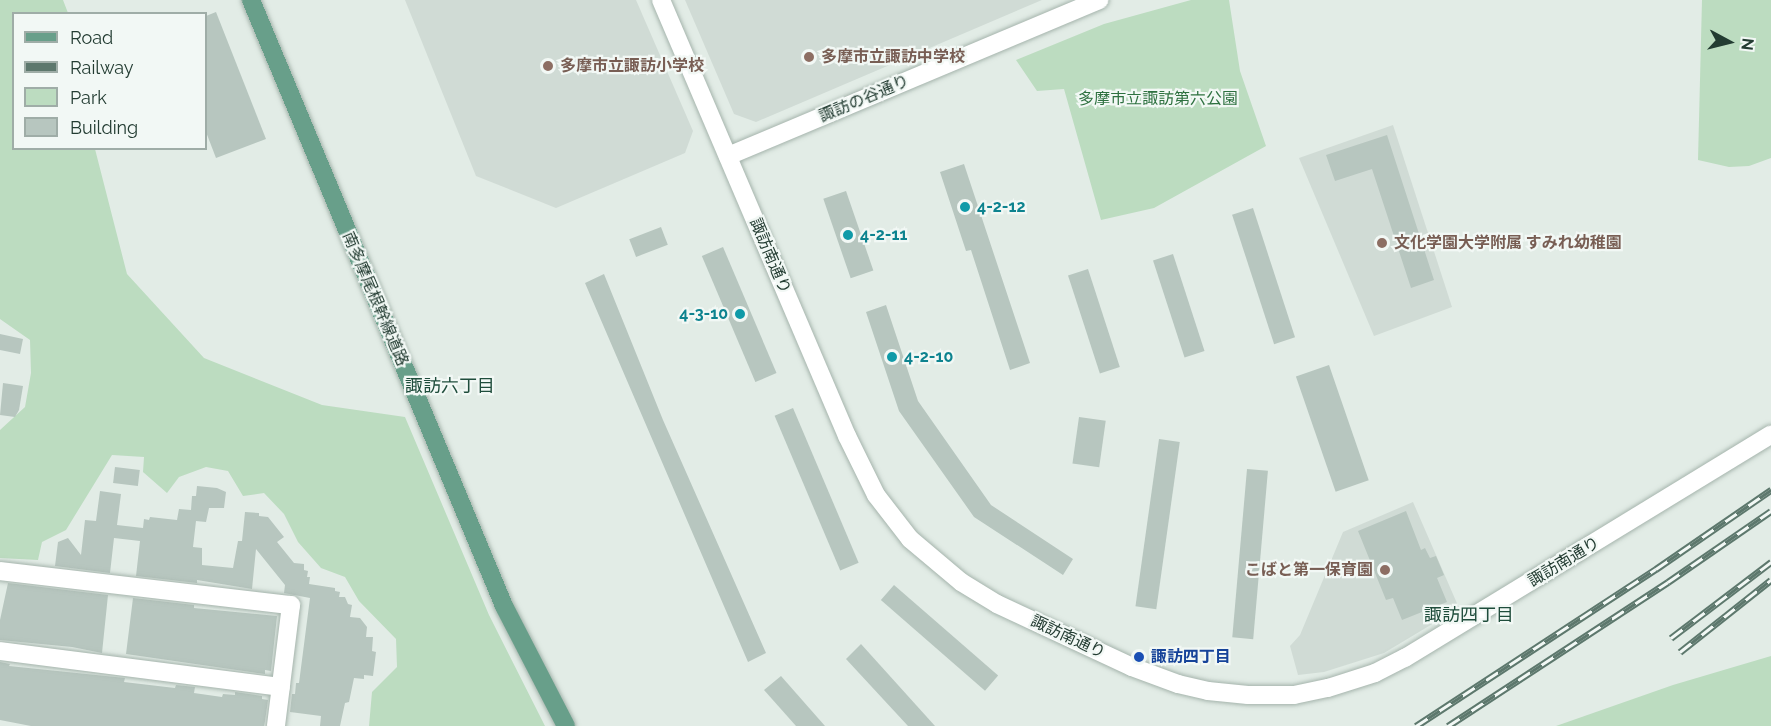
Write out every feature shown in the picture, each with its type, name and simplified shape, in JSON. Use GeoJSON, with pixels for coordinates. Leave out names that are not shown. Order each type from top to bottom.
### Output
{"type":"FeatureCollection","features":[{"type":"Feature","properties":{"kind":"main road","name":"南多摩尾根幹線道路"},"geometry":{"type":"LineString","coordinates":[[251,0],[499,596],[566,726]]}},
{"type":"Feature","properties":{"kind":"street","name":"諏訪南通り"},"geometry":{"type":"LineString","coordinates":[[661,0],[861,467],[876,495],[910,539],[961,582],[997,604],[1132,667],[1178,684],[1208,691],[1248,695],[1294,695],[1328,688],[1375,672],[1405,658],[1771,435]]}},
{"type":"Feature","properties":{"kind":"street","name":"諏訪の谷通り"},"geometry":{"type":"LineString","coordinates":[[728,156],[1100,0]]}},
{"type":"Feature","properties":{"kind":"street"},"geometry":{"type":"LineString","coordinates":[[0,571],[291,605],[276,726]]}},
{"type":"Feature","properties":{"kind":"street"},"geometry":{"type":"LineString","coordinates":[[0,651],[280,687]]}},
{"type":"Feature","properties":{"kind":"shaded area","name":"多摩市立諏訪小学校"},"geometry":{"type":"Polygon","coordinates":[[[405,0],[636,0],[693,131],[685,153],[556,208],[476,176],[405,0]]]}},
{"type":"Feature","properties":{"kind":"shaded area","name":"多摩市立諏訪中学校"},"geometry":{"type":"Polygon","coordinates":[[[685,0],[1042,0],[756,122],[734,114],[685,0]]]}},
{"type":"Feature","properties":{"kind":"shaded area","name":"文化学園大学附属 すみれ幼稚園"},"geometry":{"type":"Polygon","coordinates":[[[1393,125],[1452,307],[1374,336],[1299,158],[1393,125]]]}},
{"type":"Feature","properties":{"kind":"shaded area","name":"こばと第一保育園"},"geometry":{"type":"Polygon","coordinates":[[[1413,502],[1459,608],[1384,653],[1324,672],[1298,675],[1290,646],[1300,635],[1343,532],[1413,502]]]}},
{"type":"Feature","properties":{"kind":"green space"},"geometry":{"type":"Polygon","coordinates":[[[0,0],[63,0],[68,12],[12,12],[12,150],[95,150],[127,274],[204,358],[322,405],[405,417],[489,615],[545,726],[369,726],[372,692],[397,667],[396,639],[359,601],[345,577],[321,568],[298,542],[284,514],[264,493],[243,496],[228,471],[206,467],[179,477],[167,493],[143,472],[144,457],[112,455],[66,530],[42,542],[38,560],[0,558],[0,430],[25,407],[31,373],[30,340],[0,319],[0,0]]]}},
{"type":"Feature","properties":{"kind":"green space","name":"多摩市立諏訪第六公園"},"geometry":{"type":"Polygon","coordinates":[[[1191,0],[1229,0],[1240,71],[1266,146],[1154,208],[1101,220],[1064,89],[1037,91],[1016,60],[1104,24],[1191,0]]]}},
{"type":"Feature","properties":{"kind":"green space"},"geometry":{"type":"Polygon","coordinates":[[[1702,0],[1771,0],[1771,158],[1749,166],[1729,167],[1698,160],[1702,0]]]}},
{"type":"Feature","properties":{"kind":"green space"},"geometry":{"type":"Polygon","coordinates":[[[1771,656],[1771,726],[1556,726],[1673,685],[1771,656]]]}},
{"type":"Feature","properties":{"kind":"building"},"geometry":{"type":"Polygon","coordinates":[[[216,12],[266,139],[216,158],[207,135],[207,16],[216,12]]]}},
{"type":"Feature","properties":{"kind":"building"},"geometry":{"type":"Polygon","coordinates":[[[1387,135],[1434,280],[1411,288],[1372,169],[1335,181],[1326,155],[1387,135]]]}},
{"type":"Feature","properties":{"kind":"building"},"geometry":{"type":"Polygon","coordinates":[[[964,164],[1030,363],[1010,370],[971,250],[966,251],[940,172],[964,164]]]}},
{"type":"Feature","properties":{"kind":"building","name":"4-2-11"},"geometry":{"type":"Polygon","coordinates":[[[846,191],[873,270],[851,278],[823,199],[846,191]]]}},
{"type":"Feature","properties":{"kind":"building"},"geometry":{"type":"Polygon","coordinates":[[[1253,208],[1295,337],[1274,344],[1232,215],[1253,208]]]}},
{"type":"Feature","properties":{"kind":"building"},"geometry":{"type":"Polygon","coordinates":[[[661,227],[668,245],[636,257],[629,239],[661,227]]]}},
{"type":"Feature","properties":{"kind":"building","name":"4-3-10"},"geometry":{"type":"Polygon","coordinates":[[[723,247],[777,373],[755,382],[702,256],[723,247]]]}},
{"type":"Feature","properties":{"kind":"building"},"geometry":{"type":"Polygon","coordinates":[[[1173,254],[1205,351],[1185,357],[1153,260],[1173,254]]]}},
{"type":"Feature","properties":{"kind":"building"},"geometry":{"type":"Polygon","coordinates":[[[1088,269],[1120,367],[1100,373],[1068,275],[1088,269]]]}},
{"type":"Feature","properties":{"kind":"building"},"geometry":{"type":"Polygon","coordinates":[[[604,274],[663,420],[766,653],[748,662],[585,283],[604,274]]]}},
{"type":"Feature","properties":{"kind":"building"},"geometry":{"type":"Polygon","coordinates":[[[886,305],[918,401],[991,505],[1073,559],[1063,575],[974,517],[899,411],[866,312],[886,305]]]}},
{"type":"Feature","properties":{"kind":"building"},"geometry":{"type":"Polygon","coordinates":[[[0,334],[23,339],[20,354],[0,350],[0,334]]]}},
{"type":"Feature","properties":{"kind":"building"},"geometry":{"type":"Polygon","coordinates":[[[1329,365],[1369,480],[1336,492],[1296,376],[1329,365]]]}},
{"type":"Feature","properties":{"kind":"building"},"geometry":{"type":"Polygon","coordinates":[[[3,383],[23,386],[19,410],[15,417],[0,415],[3,383]]]}},
{"type":"Feature","properties":{"kind":"building"},"geometry":{"type":"Polygon","coordinates":[[[793,408],[859,563],[840,570],[775,416],[793,408]]]}},
{"type":"Feature","properties":{"kind":"building"},"geometry":{"type":"Polygon","coordinates":[[[1079,417],[1106,421],[1099,467],[1072,464],[1079,417]]]}},
{"type":"Feature","properties":{"kind":"building"},"geometry":{"type":"Polygon","coordinates":[[[1159,439],[1180,442],[1156,609],[1135,606],[1159,439]]]}},
{"type":"Feature","properties":{"kind":"building"},"geometry":{"type":"Polygon","coordinates":[[[115,467],[140,470],[138,486],[113,483],[115,467]]]}},
{"type":"Feature","properties":{"kind":"building"},"geometry":{"type":"Polygon","coordinates":[[[1247,469],[1268,471],[1253,639],[1232,637],[1247,469]]]}},
{"type":"Feature","properties":{"kind":"building"},"geometry":{"type":"Polygon","coordinates":[[[197,486],[217,488],[226,492],[224,508],[209,508],[206,522],[196,521],[193,547],[202,548],[202,565],[233,568],[238,541],[242,541],[245,512],[259,513],[259,516],[268,517],[284,537],[277,542],[294,563],[304,564],[304,570],[308,571],[307,577],[310,577],[309,584],[335,588],[335,591],[340,592],[339,597],[345,597],[348,604],[352,605],[350,617],[360,618],[367,627],[366,637],[373,637],[372,651],[376,652],[373,676],[364,675],[364,679],[354,678],[349,702],[345,703],[340,726],[320,726],[321,716],[290,712],[292,694],[295,694],[296,683],[299,683],[310,598],[284,593],[285,585],[256,549],[252,589],[197,580],[197,583],[136,576],[140,541],[114,538],[110,573],[55,566],[58,542],[68,538],[81,555],[85,520],[96,521],[100,491],[121,494],[117,525],[143,528],[144,519],[149,520],[150,517],[177,520],[179,509],[191,510],[192,496],[196,496],[197,486]]]}},
{"type":"Feature","properties":{"kind":"building"},"geometry":{"type":"Polygon","coordinates":[[[1406,511],[1421,550],[1425,548],[1430,558],[1436,556],[1444,575],[1437,578],[1447,602],[1402,620],[1393,598],[1386,600],[1358,531],[1406,511]]]}},
{"type":"Feature","properties":{"kind":"building"},"geometry":{"type":"Polygon","coordinates":[[[8,583],[108,595],[102,653],[72,647],[0,640],[0,620],[8,583]]]}},
{"type":"Feature","properties":{"kind":"building"},"geometry":{"type":"Polygon","coordinates":[[[894,585],[998,676],[985,691],[881,600],[894,585]]]}},
{"type":"Feature","properties":{"kind":"building"},"geometry":{"type":"Polygon","coordinates":[[[133,598],[194,605],[194,608],[277,616],[271,671],[265,670],[265,674],[126,654],[133,598]]]}},
{"type":"Feature","properties":{"kind":"building"},"geometry":{"type":"Polygon","coordinates":[[[861,644],[935,726],[908,726],[846,659],[861,644]]]}},
{"type":"Feature","properties":{"kind":"building"},"geometry":{"type":"Polygon","coordinates":[[[0,662],[10,664],[9,666],[125,678],[124,682],[175,688],[176,685],[195,687],[194,693],[222,697],[223,694],[235,695],[235,692],[262,696],[262,699],[268,700],[264,726],[31,726],[0,720],[0,662]]]}},
{"type":"Feature","properties":{"kind":"building"},"geometry":{"type":"Polygon","coordinates":[[[781,676],[825,726],[796,726],[764,690],[781,676]]]}},
{"type":"Feature","properties":{"kind":"railway"},"geometry":{"type":"LineString","coordinates":[[1416,726],[1656,569],[1771,490]]}},
{"type":"Feature","properties":{"kind":"railway"},"geometry":{"type":"LineString","coordinates":[[1448,726],[1668,582],[1771,511]]}},
{"type":"Feature","properties":{"kind":"railway"},"geometry":{"type":"LineString","coordinates":[[1671,638],[1771,562]]}},
{"type":"Feature","properties":{"kind":"railway"},"geometry":{"type":"LineString","coordinates":[[1680,652],[1771,580]]}},
{"type":"Feature","properties":{"kind":"place","name":"多摩市立諏訪中学校"},"geometry":{"type":"Point","coordinates":[809,57]}},
{"type":"Feature","properties":{"kind":"place","name":"多摩市立諏訪小学校"},"geometry":{"type":"Point","coordinates":[548,66]}},
{"type":"Feature","properties":{"kind":"place","name":"4-2-12"},"geometry":{"type":"Point","coordinates":[965,207]}},
{"type":"Feature","properties":{"kind":"place","name":"4-2-11"},"geometry":{"type":"Point","coordinates":[848,235]}},
{"type":"Feature","properties":{"kind":"place","name":"文化学園大学附属 すみれ幼稚園"},"geometry":{"type":"Point","coordinates":[1382,243]}},
{"type":"Feature","properties":{"kind":"place","name":"4-3-10"},"geometry":{"type":"Point","coordinates":[740,314]}},
{"type":"Feature","properties":{"kind":"place","name":"4-2-10"},"geometry":{"type":"Point","coordinates":[892,357]}},
{"type":"Feature","properties":{"kind":"place","name":"こばと第一保育園"},"geometry":{"type":"Point","coordinates":[1385,570]}},
{"type":"Feature","properties":{"kind":"place","name":"諏訪四丁目"},"geometry":{"type":"Point","coordinates":[1139,657]}},
{"type":"Feature","properties":{"kind":"district","name":"諏訪六丁目"},"geometry":{"type":"Point","coordinates":[450,386]}},
{"type":"Feature","properties":{"kind":"district","name":"諏訪四丁目"},"geometry":{"type":"Point","coordinates":[1469,615]}}]}
